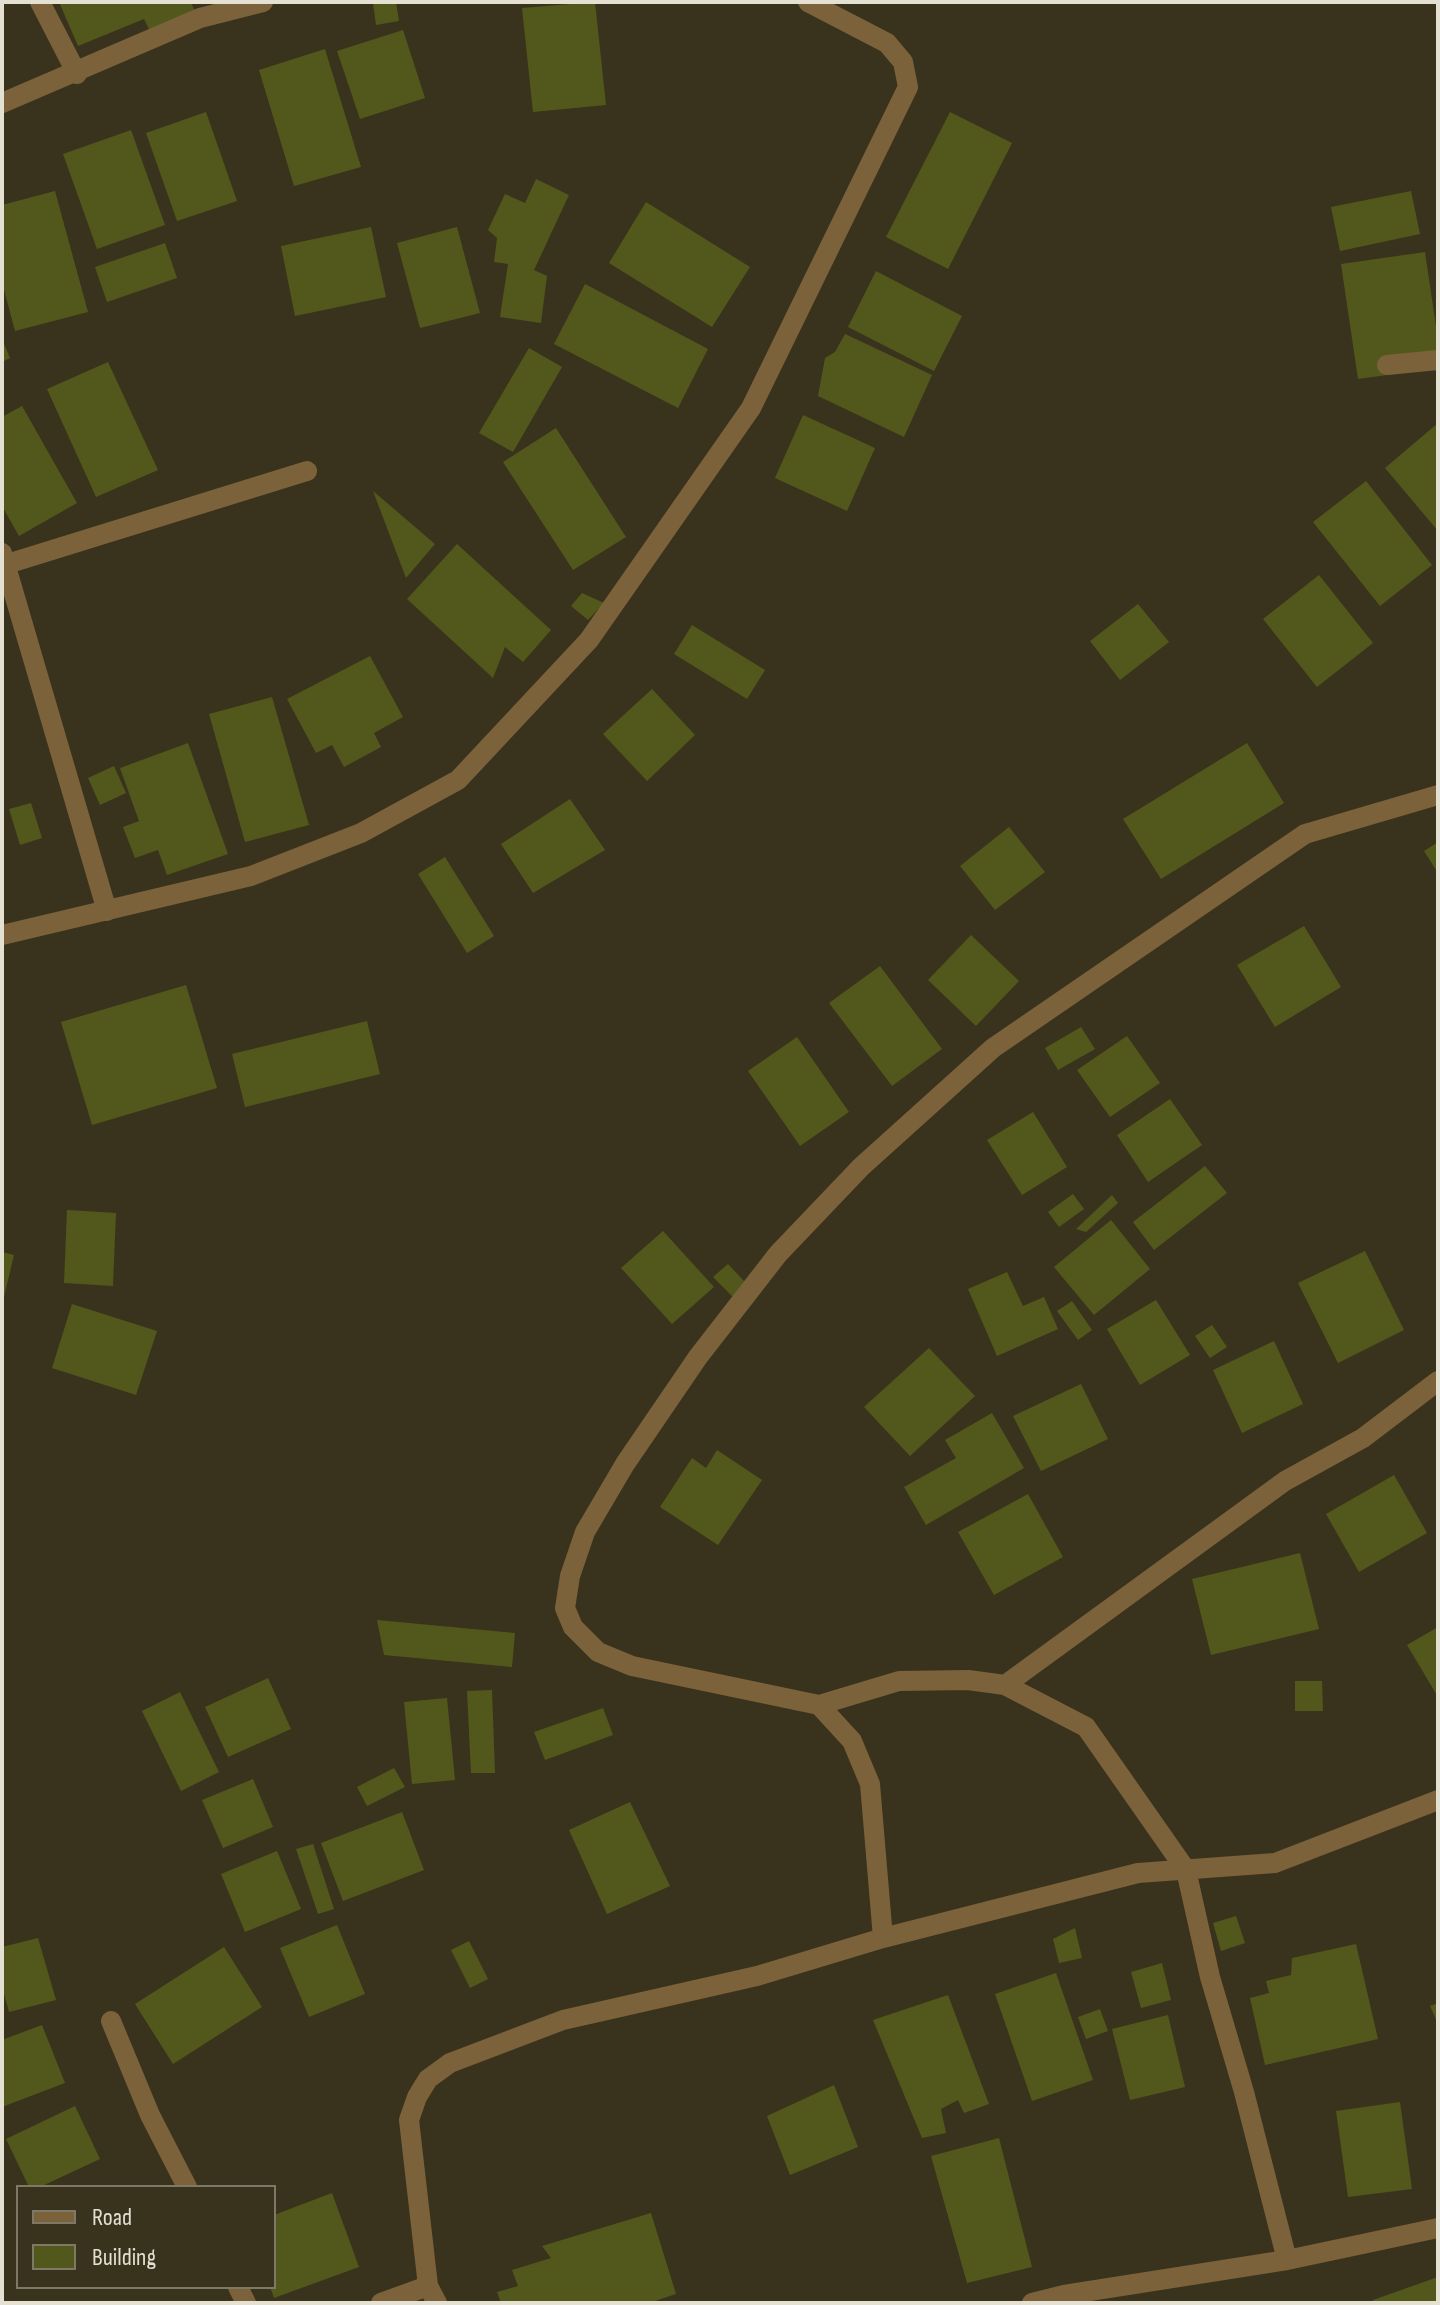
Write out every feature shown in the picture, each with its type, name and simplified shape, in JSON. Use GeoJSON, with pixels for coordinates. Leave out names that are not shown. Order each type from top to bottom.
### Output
{"type":"FeatureCollection","features":[{"type":"Feature","properties":{"kind":"street"},"geometry":{"type":"LineString","coordinates":[[40,2],[77,74]]}},
{"type":"Feature","properties":{"kind":"street"},"geometry":{"type":"LineString","coordinates":[[2,103],[77,74],[200,18],[263,2]]}},
{"type":"Feature","properties":{"kind":"street"},"geometry":{"type":"LineString","coordinates":[[2,935],[251,876],[361,833],[458,780],[589,640],[751,408],[908,87],[903,62],[887,43],[808,2]]}},
{"type":"Feature","properties":{"kind":"street"},"geometry":{"type":"LineString","coordinates":[[1387,365],[1438,360]]}},
{"type":"Feature","properties":{"kind":"street"},"geometry":{"type":"LineString","coordinates":[[107,911],[5,558],[307,471]]}},
{"type":"Feature","properties":{"kind":"street"},"geometry":{"type":"LineString","coordinates":[[1287,2260],[1244,2092],[1210,1977],[1186,1870],[1086,1727],[1005,1685],[968,1680],[899,1681],[819,1705],[632,1666],[598,1652],[573,1627],[565,1608],[570,1576],[585,1532],[625,1464],[698,1357],[778,1254],[861,1167],[993,1048],[1305,834],[1438,795]]}},
{"type":"Feature","properties":{"kind":"street"},"geometry":{"type":"LineString","coordinates":[[1005,1685],[1285,1481],[1363,1438],[1438,1381]]}},
{"type":"Feature","properties":{"kind":"street"},"geometry":{"type":"LineString","coordinates":[[819,1705],[852,1741],[870,1784],[883,1938]]}},
{"type":"Feature","properties":{"kind":"street"},"geometry":{"type":"LineString","coordinates":[[381,2303],[432,2294],[409,2120],[417,2097],[428,2079],[450,2063],[563,2020],[757,1976],[883,1938],[1138,1873],[1275,1863],[1438,1800]]}},
{"type":"Feature","properties":{"kind":"street"},"geometry":{"type":"LineString","coordinates":[[111,2021],[150,2115],[186,2185]]}},
{"type":"Feature","properties":{"kind":"street"},"geometry":{"type":"LineString","coordinates":[[1032,2303],[1287,2260],[1438,2228]]}},
{"type":"Feature","properties":{"kind":"building"},"geometry":{"type":"Polygon","coordinates":[[[59,2],[191,2],[195,12],[150,31],[144,19],[78,46],[59,2]]]}},
{"type":"Feature","properties":{"kind":"building"},"geometry":{"type":"Polygon","coordinates":[[[396,2],[399,21],[376,25],[373,3],[396,2]]]}},
{"type":"Feature","properties":{"kind":"building"},"geometry":{"type":"Polygon","coordinates":[[[595,2],[606,105],[533,112],[522,8],[595,2]]]}},
{"type":"Feature","properties":{"kind":"building"},"geometry":{"type":"Polygon","coordinates":[[[403,30],[425,98],[360,119],[337,51],[403,30]]]}},
{"type":"Feature","properties":{"kind":"building"},"geometry":{"type":"Polygon","coordinates":[[[325,49],[361,167],[294,186],[259,70],[325,49]]]}},
{"type":"Feature","properties":{"kind":"building"},"geometry":{"type":"Polygon","coordinates":[[[206,112],[237,201],[177,221],[146,133],[206,112]]]}},
{"type":"Feature","properties":{"kind":"building"},"geometry":{"type":"Polygon","coordinates":[[[950,112],[1012,143],[948,269],[886,237],[950,112]]]}},
{"type":"Feature","properties":{"kind":"building"},"geometry":{"type":"Polygon","coordinates":[[[131,130],[165,225],[97,249],[63,154],[131,130]]]}},
{"type":"Feature","properties":{"kind":"building"},"geometry":{"type":"Polygon","coordinates":[[[536,179],[569,195],[534,270],[547,276],[541,323],[500,317],[508,264],[494,262],[497,238],[488,230],[505,194],[525,203],[536,179]]]}},
{"type":"Feature","properties":{"kind":"building"},"geometry":{"type":"Polygon","coordinates":[[[55,191],[88,312],[15,331],[2,282],[2,205],[55,191]]]}},
{"type":"Feature","properties":{"kind":"building"},"geometry":{"type":"Polygon","coordinates":[[[1411,191],[1420,234],[1340,251],[1331,207],[1411,191]]]}},
{"type":"Feature","properties":{"kind":"building"},"geometry":{"type":"Polygon","coordinates":[[[646,202],[750,267],[712,327],[609,263],[646,202]]]}},
{"type":"Feature","properties":{"kind":"building"},"geometry":{"type":"Polygon","coordinates":[[[371,227],[386,297],[295,316],[281,246],[371,227]]]}},
{"type":"Feature","properties":{"kind":"building"},"geometry":{"type":"Polygon","coordinates":[[[457,227],[480,313],[420,328],[397,243],[457,227]]]}},
{"type":"Feature","properties":{"kind":"building"},"geometry":{"type":"Polygon","coordinates":[[[165,243],[177,278],[107,302],[95,267],[165,243]]]}},
{"type":"Feature","properties":{"kind":"building"},"geometry":{"type":"Polygon","coordinates":[[[1425,252],[1438,340],[1438,368],[1358,379],[1341,264],[1425,252]]]}},
{"type":"Feature","properties":{"kind":"building"},"geometry":{"type":"Polygon","coordinates":[[[876,271],[962,316],[934,371],[848,327],[876,271]]]}},
{"type":"Feature","properties":{"kind":"building"},"geometry":{"type":"Polygon","coordinates":[[[585,284],[708,349],[678,408],[554,344],[585,284]]]}},
{"type":"Feature","properties":{"kind":"building"},"geometry":{"type":"Polygon","coordinates":[[[845,334],[932,375],[904,437],[818,396],[825,358],[835,352],[845,334]]]}},
{"type":"Feature","properties":{"kind":"building"},"geometry":{"type":"Polygon","coordinates":[[[2,339],[10,358],[2,362],[2,339]]]}},
{"type":"Feature","properties":{"kind":"building"},"geometry":{"type":"Polygon","coordinates":[[[529,348],[562,367],[513,452],[479,433],[529,348]]]}},
{"type":"Feature","properties":{"kind":"building"},"geometry":{"type":"Polygon","coordinates":[[[108,362],[158,470],[96,497],[47,389],[108,362]]]}},
{"type":"Feature","properties":{"kind":"building"},"geometry":{"type":"Polygon","coordinates":[[[22,406],[77,503],[19,536],[2,506],[2,417],[22,406]]]}},
{"type":"Feature","properties":{"kind":"building"},"geometry":{"type":"Polygon","coordinates":[[[803,415],[875,448],[847,511],[775,478],[803,415]]]}},
{"type":"Feature","properties":{"kind":"building"},"geometry":{"type":"Polygon","coordinates":[[[1438,423],[1438,531],[1385,468],[1438,423]]]}},
{"type":"Feature","properties":{"kind":"building"},"geometry":{"type":"Polygon","coordinates":[[[556,428],[626,537],[573,570],[503,462],[556,428]]]}},
{"type":"Feature","properties":{"kind":"building"},"geometry":{"type":"Polygon","coordinates":[[[1366,481],[1432,565],[1380,606],[1313,522],[1366,481]]]}},
{"type":"Feature","properties":{"kind":"building"},"geometry":{"type":"Polygon","coordinates":[[[373,491],[435,544],[406,578],[373,491]]]}},
{"type":"Feature","properties":{"kind":"building"},"geometry":{"type":"Polygon","coordinates":[[[457,544],[551,630],[523,662],[505,647],[493,678],[407,599],[457,544]]]}},
{"type":"Feature","properties":{"kind":"building"},"geometry":{"type":"Polygon","coordinates":[[[1319,575],[1373,643],[1317,687],[1263,619],[1319,575]]]}},
{"type":"Feature","properties":{"kind":"building"},"geometry":{"type":"Polygon","coordinates":[[[582,593],[604,603],[588,620],[571,606],[582,593]]]}},
{"type":"Feature","properties":{"kind":"building"},"geometry":{"type":"Polygon","coordinates":[[[1138,604],[1169,642],[1120,680],[1090,641],[1138,604]]]}},
{"type":"Feature","properties":{"kind":"building"},"geometry":{"type":"Polygon","coordinates":[[[692,625],[765,670],[747,699],[674,654],[692,625]]]}},
{"type":"Feature","properties":{"kind":"building"},"geometry":{"type":"Polygon","coordinates":[[[370,656],[403,717],[374,733],[381,747],[344,767],[332,745],[316,753],[287,699],[370,656]]]}},
{"type":"Feature","properties":{"kind":"building"},"geometry":{"type":"Polygon","coordinates":[[[652,689],[695,735],[647,781],[603,734],[652,689]]]}},
{"type":"Feature","properties":{"kind":"building"},"geometry":{"type":"Polygon","coordinates":[[[272,697],[309,825],[245,842],[209,714],[272,697]]]}},
{"type":"Feature","properties":{"kind":"building"},"geometry":{"type":"Polygon","coordinates":[[[188,743],[228,854],[167,875],[158,850],[135,858],[123,827],[139,821],[120,768],[188,743]]]}},
{"type":"Feature","properties":{"kind":"building"},"geometry":{"type":"Polygon","coordinates":[[[1247,743],[1284,803],[1161,879],[1123,819],[1247,743]]]}},
{"type":"Feature","properties":{"kind":"building"},"geometry":{"type":"Polygon","coordinates":[[[114,766],[126,793],[100,805],[88,778],[114,766]]]}},
{"type":"Feature","properties":{"kind":"building"},"geometry":{"type":"Polygon","coordinates":[[[570,799],[605,850],[533,893],[501,844],[570,799]]]}},
{"type":"Feature","properties":{"kind":"building"},"geometry":{"type":"Polygon","coordinates":[[[31,803],[42,838],[20,845],[9,809],[31,803]]]}},
{"type":"Feature","properties":{"kind":"building"},"geometry":{"type":"Polygon","coordinates":[[[1009,827],[1045,872],[995,910],[960,866],[1009,827]]]}},
{"type":"Feature","properties":{"kind":"building"},"geometry":{"type":"Polygon","coordinates":[[[1438,842],[1438,873],[1424,851],[1438,842]]]}},
{"type":"Feature","properties":{"kind":"building"},"geometry":{"type":"Polygon","coordinates":[[[445,857],[494,936],[467,953],[418,874],[445,857]]]}},
{"type":"Feature","properties":{"kind":"building"},"geometry":{"type":"Polygon","coordinates":[[[1304,926],[1341,987],[1275,1027],[1237,965],[1304,926]]]}},
{"type":"Feature","properties":{"kind":"building"},"geometry":{"type":"Polygon","coordinates":[[[971,935],[1019,981],[976,1026],[928,980],[971,935]]]}},
{"type":"Feature","properties":{"kind":"building"},"geometry":{"type":"Polygon","coordinates":[[[880,966],[942,1049],[892,1086],[829,1003],[880,966]]]}},
{"type":"Feature","properties":{"kind":"building"},"geometry":{"type":"Polygon","coordinates":[[[186,985],[217,1088],[92,1125],[61,1022],[186,985]]]}},
{"type":"Feature","properties":{"kind":"building"},"geometry":{"type":"Polygon","coordinates":[[[367,1021],[380,1074],[245,1107],[232,1054],[367,1021]]]}},
{"type":"Feature","properties":{"kind":"building"},"geometry":{"type":"Polygon","coordinates":[[[1081,1027],[1095,1049],[1058,1070],[1045,1048],[1081,1027]]]}},
{"type":"Feature","properties":{"kind":"building"},"geometry":{"type":"Polygon","coordinates":[[[1127,1036],[1160,1083],[1110,1117],[1077,1070],[1127,1036]]]}},
{"type":"Feature","properties":{"kind":"building"},"geometry":{"type":"Polygon","coordinates":[[[797,1037],[849,1112],[800,1146],[748,1071],[797,1037]]]}},
{"type":"Feature","properties":{"kind":"building"},"geometry":{"type":"Polygon","coordinates":[[[1170,1099],[1202,1145],[1148,1182],[1117,1135],[1170,1099]]]}},
{"type":"Feature","properties":{"kind":"building"},"geometry":{"type":"Polygon","coordinates":[[[1033,1112],[1067,1167],[1022,1195],[987,1140],[1033,1112]]]}},
{"type":"Feature","properties":{"kind":"building"},"geometry":{"type":"Polygon","coordinates":[[[1205,1166],[1227,1193],[1154,1250],[1133,1222],[1205,1166]]]}},
{"type":"Feature","properties":{"kind":"building"},"geometry":{"type":"Polygon","coordinates":[[[1073,1194],[1084,1209],[1059,1227],[1048,1212],[1073,1194]]]}},
{"type":"Feature","properties":{"kind":"building"},"geometry":{"type":"Polygon","coordinates":[[[1112,1195],[1118,1203],[1086,1232],[1076,1229],[1112,1195]]]}},
{"type":"Feature","properties":{"kind":"building"},"geometry":{"type":"Polygon","coordinates":[[[67,1210],[116,1213],[113,1286],[64,1283],[67,1210]]]}},
{"type":"Feature","properties":{"kind":"building"},"geometry":{"type":"Polygon","coordinates":[[[1111,1220],[1150,1269],[1094,1315],[1054,1267],[1111,1220]]]}},
{"type":"Feature","properties":{"kind":"building"},"geometry":{"type":"Polygon","coordinates":[[[663,1231],[714,1287],[672,1324],[621,1268],[663,1231]]]}},
{"type":"Feature","properties":{"kind":"building"},"geometry":{"type":"Polygon","coordinates":[[[1365,1251],[1404,1330],[1338,1363],[1298,1283],[1365,1251]]]}},
{"type":"Feature","properties":{"kind":"building"},"geometry":{"type":"Polygon","coordinates":[[[2,1252],[14,1255],[3,1301],[2,1301],[2,1252]]]}},
{"type":"Feature","properties":{"kind":"building"},"geometry":{"type":"Polygon","coordinates":[[[728,1264],[744,1281],[733,1297],[713,1277],[728,1264]]]}},
{"type":"Feature","properties":{"kind":"building"},"geometry":{"type":"Polygon","coordinates":[[[1007,1272],[1023,1306],[1044,1297],[1058,1329],[997,1356],[968,1289],[1007,1272]]]}},
{"type":"Feature","properties":{"kind":"building"},"geometry":{"type":"Polygon","coordinates":[[[1156,1300],[1190,1355],[1140,1385],[1107,1329],[1156,1300]]]}},
{"type":"Feature","properties":{"kind":"building"},"geometry":{"type":"Polygon","coordinates":[[[1072,1301],[1092,1330],[1078,1340],[1057,1311],[1072,1301]]]}},
{"type":"Feature","properties":{"kind":"building"},"geometry":{"type":"Polygon","coordinates":[[[72,1304],[157,1331],[136,1395],[52,1368],[72,1304]]]}},
{"type":"Feature","properties":{"kind":"building"},"geometry":{"type":"Polygon","coordinates":[[[1212,1325],[1227,1347],[1210,1358],[1195,1336],[1212,1325]]]}},
{"type":"Feature","properties":{"kind":"building"},"geometry":{"type":"Polygon","coordinates":[[[1274,1341],[1303,1404],[1242,1433],[1213,1370],[1274,1341]]]}},
{"type":"Feature","properties":{"kind":"building"},"geometry":{"type":"Polygon","coordinates":[[[929,1348],[975,1396],[910,1456],[864,1407],[929,1348]]]}},
{"type":"Feature","properties":{"kind":"building"},"geometry":{"type":"Polygon","coordinates":[[[1081,1384],[1108,1439],[1041,1471],[1013,1416],[1081,1384]]]}},
{"type":"Feature","properties":{"kind":"building"},"geometry":{"type":"Polygon","coordinates":[[[992,1413],[1024,1468],[926,1525],[904,1487],[956,1458],[945,1440],[992,1413]]]}},
{"type":"Feature","properties":{"kind":"building"},"geometry":{"type":"Polygon","coordinates":[[[717,1450],[762,1480],[718,1545],[660,1507],[692,1458],[706,1468],[717,1450]]]}},
{"type":"Feature","properties":{"kind":"building"},"geometry":{"type":"Polygon","coordinates":[[[1394,1475],[1427,1533],[1359,1572],[1326,1514],[1394,1475]]]}},
{"type":"Feature","properties":{"kind":"building"},"geometry":{"type":"Polygon","coordinates":[[[1028,1494],[1063,1557],[994,1595],[958,1532],[1028,1494]]]}},
{"type":"Feature","properties":{"kind":"building"},"geometry":{"type":"Polygon","coordinates":[[[1300,1553],[1319,1629],[1211,1655],[1192,1579],[1300,1553]]]}},
{"type":"Feature","properties":{"kind":"building"},"geometry":{"type":"Polygon","coordinates":[[[377,1620],[515,1633],[512,1667],[384,1655],[377,1620]]]}},
{"type":"Feature","properties":{"kind":"building"},"geometry":{"type":"Polygon","coordinates":[[[1438,1627],[1438,1697],[1407,1645],[1438,1627]]]}},
{"type":"Feature","properties":{"kind":"building"},"geometry":{"type":"Polygon","coordinates":[[[268,1678],[291,1729],[228,1757],[205,1707],[268,1678]]]}},
{"type":"Feature","properties":{"kind":"building"},"geometry":{"type":"Polygon","coordinates":[[[1295,1681],[1322,1681],[1323,1711],[1295,1711],[1295,1681]]]}},
{"type":"Feature","properties":{"kind":"building"},"geometry":{"type":"Polygon","coordinates":[[[492,1690],[495,1773],[471,1773],[467,1691],[492,1690]]]}},
{"type":"Feature","properties":{"kind":"building"},"geometry":{"type":"Polygon","coordinates":[[[180,1692],[219,1772],[181,1791],[142,1711],[180,1692]]]}},
{"type":"Feature","properties":{"kind":"building"},"geometry":{"type":"Polygon","coordinates":[[[447,1698],[455,1780],[412,1784],[404,1702],[447,1698]]]}},
{"type":"Feature","properties":{"kind":"building"},"geometry":{"type":"Polygon","coordinates":[[[603,1708],[613,1735],[545,1760],[534,1732],[603,1708]]]}},
{"type":"Feature","properties":{"kind":"building"},"geometry":{"type":"Polygon","coordinates":[[[394,1768],[405,1787],[367,1806],[357,1787],[394,1768]]]}},
{"type":"Feature","properties":{"kind":"building"},"geometry":{"type":"Polygon","coordinates":[[[253,1779],[273,1827],[223,1848],[202,1800],[253,1779]]]}},
{"type":"Feature","properties":{"kind":"building"},"geometry":{"type":"Polygon","coordinates":[[[630,1802],[670,1886],[607,1914],[569,1830],[630,1802]]]}},
{"type":"Feature","properties":{"kind":"building"},"geometry":{"type":"Polygon","coordinates":[[[402,1812],[424,1870],[343,1901],[321,1843],[402,1812]]]}},
{"type":"Feature","properties":{"kind":"building"},"geometry":{"type":"Polygon","coordinates":[[[313,1844],[334,1909],[318,1914],[296,1849],[313,1844]]]}},
{"type":"Feature","properties":{"kind":"building"},"geometry":{"type":"Polygon","coordinates":[[[277,1851],[301,1909],[245,1932],[221,1874],[277,1851]]]}},
{"type":"Feature","properties":{"kind":"building"},"geometry":{"type":"Polygon","coordinates":[[[1236,1916],[1245,1943],[1221,1951],[1213,1923],[1236,1916]]]}},
{"type":"Feature","properties":{"kind":"building"},"geometry":{"type":"Polygon","coordinates":[[[337,1925],[365,1994],[309,2017],[280,1948],[337,1925]]]}},
{"type":"Feature","properties":{"kind":"building"},"geometry":{"type":"Polygon","coordinates":[[[1075,1928],[1082,1958],[1059,1963],[1053,1939],[1075,1928]]]}},
{"type":"Feature","properties":{"kind":"building"},"geometry":{"type":"Polygon","coordinates":[[[38,1938],[56,2000],[9,2012],[2,1986],[2,1947],[38,1938]]]}},
{"type":"Feature","properties":{"kind":"building"},"geometry":{"type":"Polygon","coordinates":[[[469,1941],[488,1979],[470,1988],[451,1950],[469,1941]]]}},
{"type":"Feature","properties":{"kind":"building"},"geometry":{"type":"Polygon","coordinates":[[[1356,1944],[1378,2039],[1265,2065],[1250,1998],[1269,1993],[1266,1981],[1291,1975],[1292,1958],[1356,1944]]]}},
{"type":"Feature","properties":{"kind":"building"},"geometry":{"type":"Polygon","coordinates":[[[224,1947],[262,2007],[173,2064],[135,2004],[224,1947]]]}},
{"type":"Feature","properties":{"kind":"building"},"geometry":{"type":"Polygon","coordinates":[[[1162,1963],[1171,2000],[1141,2008],[1131,1972],[1162,1963]]]}},
{"type":"Feature","properties":{"kind":"building"},"geometry":{"type":"Polygon","coordinates":[[[1056,1973],[1093,2080],[1032,2101],[995,1994],[1056,1973]]]}},
{"type":"Feature","properties":{"kind":"building"},"geometry":{"type":"Polygon","coordinates":[[[948,1995],[989,2104],[964,2113],[958,2100],[941,2109],[946,2133],[922,2138],[873,2020],[948,1995]]]}},
{"type":"Feature","properties":{"kind":"building"},"geometry":{"type":"Polygon","coordinates":[[[1438,2003],[1438,2024],[1430,2006],[1438,2003]]]}},
{"type":"Feature","properties":{"kind":"building"},"geometry":{"type":"Polygon","coordinates":[[[1100,2009],[1108,2031],[1086,2039],[1078,2017],[1100,2009]]]}},
{"type":"Feature","properties":{"kind":"building"},"geometry":{"type":"Polygon","coordinates":[[[1168,2015],[1185,2087],[1130,2100],[1112,2029],[1168,2015]]]}},
{"type":"Feature","properties":{"kind":"building"},"geometry":{"type":"Polygon","coordinates":[[[42,2025],[65,2083],[2,2107],[2,2040],[42,2025]]]}},
{"type":"Feature","properties":{"kind":"building"},"geometry":{"type":"Polygon","coordinates":[[[834,2085],[858,2147],[790,2175],[767,2116],[834,2085]]]}},
{"type":"Feature","properties":{"kind":"building"},"geometry":{"type":"Polygon","coordinates":[[[1400,2102],[1412,2189],[1348,2197],[1336,2111],[1400,2102]]]}},
{"type":"Feature","properties":{"kind":"building"},"geometry":{"type":"Polygon","coordinates":[[[75,2106],[100,2159],[44,2185],[28,2185],[6,2139],[75,2106]]]}},
{"type":"Feature","properties":{"kind":"building"},"geometry":{"type":"Polygon","coordinates":[[[999,2138],[1032,2267],[967,2283],[931,2156],[999,2138]]]}},
{"type":"Feature","properties":{"kind":"building"},"geometry":{"type":"Polygon","coordinates":[[[332,2193],[359,2267],[274,2298],[271,2289],[276,2289],[276,2214],[332,2193]]]}},
{"type":"Feature","properties":{"kind":"building"},"geometry":{"type":"Polygon","coordinates":[[[651,2213],[676,2294],[649,2303],[501,2303],[497,2292],[518,2286],[512,2270],[551,2258],[542,2246],[651,2213]]]}},
{"type":"Feature","properties":{"kind":"building"},"geometry":{"type":"Polygon","coordinates":[[[1438,2277],[1438,2303],[1374,2303],[1373,2300],[1438,2277]]]}}]}
